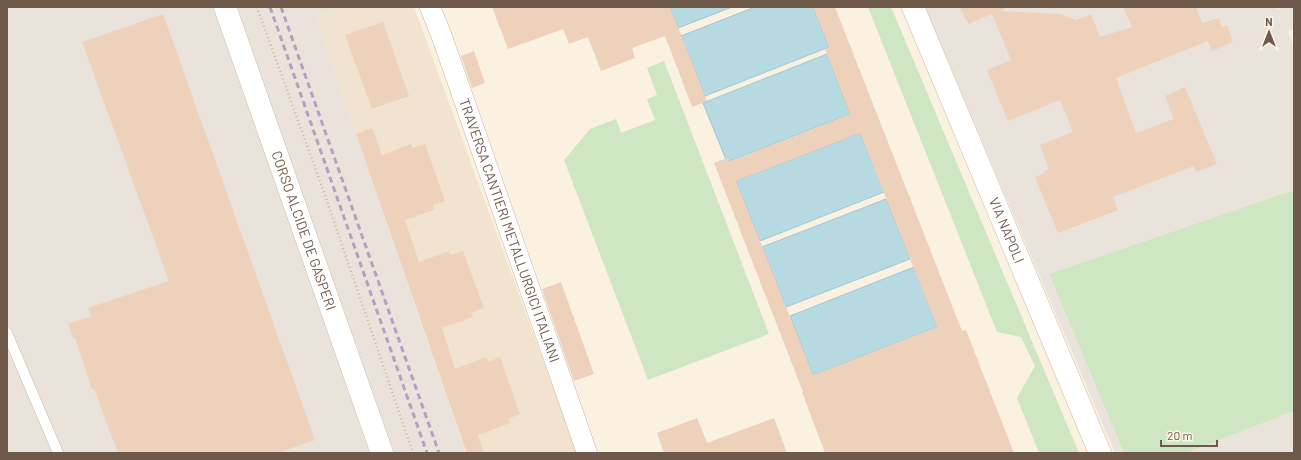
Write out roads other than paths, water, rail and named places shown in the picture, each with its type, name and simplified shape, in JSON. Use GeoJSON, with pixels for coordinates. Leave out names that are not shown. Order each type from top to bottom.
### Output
{"type":"FeatureCollection","features":[{"type":"Feature","properties":{"kind":"street","name":"CORSO ALCIDE DE GASPERI"},"geometry":{"type":"LineString","coordinates":[[225,7],[382,453]]}},
{"type":"Feature","properties":{"kind":"street","name":"TRAVERSA CANTIERI METALLURGICI ITALIANI"},"geometry":{"type":"LineString","coordinates":[[430,7],[445,45],[587,453]]}},
{"type":"Feature","properties":{"kind":"street","name":"VIA NAPOLI"},"geometry":{"type":"LineString","coordinates":[[913,7],[1100,453]]}},
{"type":"Feature","properties":{"kind":"lane"},"geometry":{"type":"LineString","coordinates":[[7,333],[58,453]]}},
{"type":"Feature","properties":{"kind":"water"},"geometry":{"type":"Polygon","coordinates":[[[670,7],[732,7],[678,28],[670,7]]]}},
{"type":"Feature","properties":{"kind":"water"},"geometry":{"type":"Polygon","coordinates":[[[755,7],[813,7],[829,47],[705,96],[681,36],[755,7]]]}},
{"type":"Feature","properties":{"kind":"water"},"geometry":{"type":"Polygon","coordinates":[[[827,54],[850,114],[727,162],[703,103],[827,54]]]}},
{"type":"Feature","properties":{"kind":"water"},"geometry":{"type":"Polygon","coordinates":[[[860,133],[884,192],[760,241],[736,181],[860,133]]]}},
{"type":"Feature","properties":{"kind":"water"},"geometry":{"type":"Polygon","coordinates":[[[886,199],[910,259],[786,307],[762,247],[886,199]]]}},
{"type":"Feature","properties":{"kind":"water"},"geometry":{"type":"Polygon","coordinates":[[[914,267],[937,327],[813,375],[790,316],[914,267]]]}},
{"type":"Feature","properties":{"kind":"railway"},"geometry":{"type":"LineString","coordinates":[[270,7],[427,453]]}},
{"type":"Feature","properties":{"kind":"railway"},"geometry":{"type":"LineString","coordinates":[[281,7],[439,453]]}}]}
